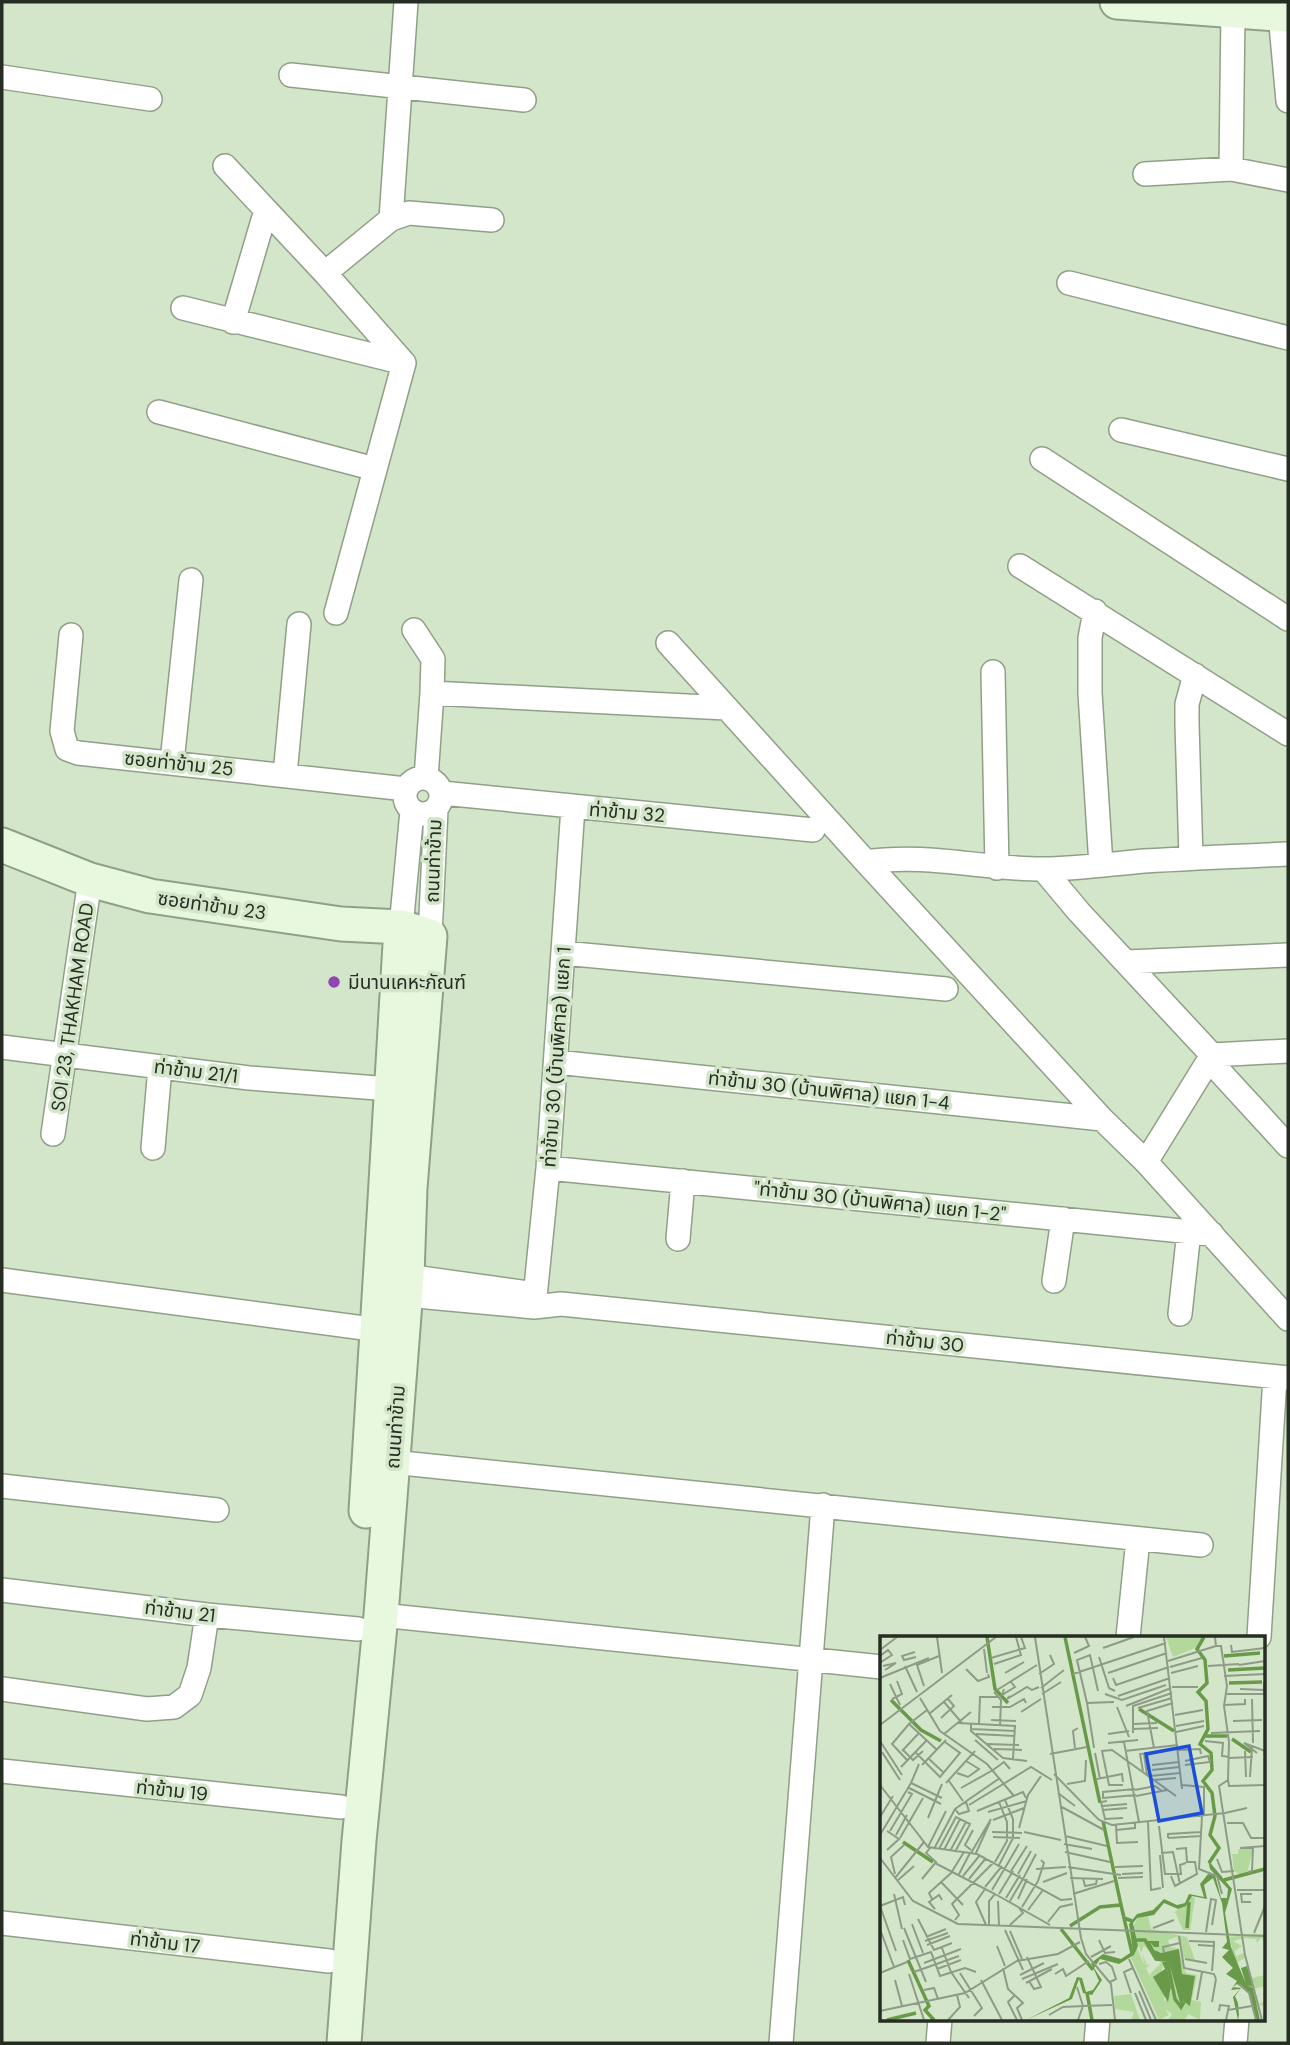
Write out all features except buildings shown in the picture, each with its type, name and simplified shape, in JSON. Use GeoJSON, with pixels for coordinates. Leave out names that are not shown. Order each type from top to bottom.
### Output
{"type":"FeatureCollection","features":[{"type":"Feature","properties":{"kind":"street"},"geometry":{"type":"LineString","coordinates":[[391,219],[406,2]]}},
{"type":"Feature","properties":{"kind":"street"},"geometry":{"type":"LineString","coordinates":[[1117,2],[1284,15],[1288,101]]}},
{"type":"Feature","properties":{"kind":"street"},"geometry":{"type":"LineString","coordinates":[[1231,169],[1233,11]]}},
{"type":"Feature","properties":{"kind":"street"},"geometry":{"type":"LineString","coordinates":[[291,75],[524,100]]}},
{"type":"Feature","properties":{"kind":"street"},"geometry":{"type":"LineString","coordinates":[[2,76],[150,99]]}},
{"type":"Feature","properties":{"kind":"street"},"geometry":{"type":"LineString","coordinates":[[225,166],[404,363]]}},
{"type":"Feature","properties":{"kind":"street"},"geometry":{"type":"LineString","coordinates":[[1145,174],[1231,169],[1288,180]]}},
{"type":"Feature","properties":{"kind":"street"},"geometry":{"type":"LineString","coordinates":[[233,322],[266,210]]}},
{"type":"Feature","properties":{"kind":"street"},"geometry":{"type":"LineString","coordinates":[[325,273],[391,219],[409,213],[492,220]]}},
{"type":"Feature","properties":{"kind":"street"},"geometry":{"type":"LineString","coordinates":[[1069,283],[1288,338]]}},
{"type":"Feature","properties":{"kind":"street"},"geometry":{"type":"LineString","coordinates":[[183,309],[404,363]]}},
{"type":"Feature","properties":{"kind":"street"},"geometry":{"type":"LineString","coordinates":[[336,613],[404,363]]}},
{"type":"Feature","properties":{"kind":"street"},"geometry":{"type":"LineString","coordinates":[[159,412],[375,470]]}},
{"type":"Feature","properties":{"kind":"street"},"geometry":{"type":"LineString","coordinates":[[1121,430],[1288,469]]}},
{"type":"Feature","properties":{"kind":"street"},"geometry":{"type":"LineString","coordinates":[[1042,459],[1288,619]]}},
{"type":"Feature","properties":{"kind":"street"},"geometry":{"type":"LineString","coordinates":[[1020,566],[1288,734]]}},
{"type":"Feature","properties":{"kind":"street"},"geometry":{"type":"LineString","coordinates":[[172,762],[191,580]]}},
{"type":"Feature","properties":{"kind":"street"},"geometry":{"type":"LineString","coordinates":[[1095,611],[1090,638],[1090,692],[1101,865]]}},
{"type":"Feature","properties":{"kind":"street"},"geometry":{"type":"LineString","coordinates":[[285,775],[299,624]]}},
{"type":"Feature","properties":{"kind":"street","name":"ถนนท่าข้าม"},"geometry":{"type":"LineString","coordinates":[[344,2043],[359,1841],[390,1089],[434,794],[433,659],[414,630]]}},
{"type":"Feature","properties":{"kind":"street","name":"ซอยท่าข้าม 25"},"geometry":{"type":"LineString","coordinates":[[71,635],[62,731],[68,749],[285,775],[409,800]]}},
{"type":"Feature","properties":{"kind":"street"},"geometry":{"type":"LineString","coordinates":[[668,643],[866,862],[1102,1119],[1146,1162],[1288,1319]]}},
{"type":"Feature","properties":{"kind":"street"},"geometry":{"type":"LineString","coordinates":[[993,672],[997,867]]}},
{"type":"Feature","properties":{"kind":"street"},"geometry":{"type":"LineString","coordinates":[[1191,858],[1186,724],[1187,704],[1195,675]]}},
{"type":"Feature","properties":{"kind":"street"},"geometry":{"type":"LineString","coordinates":[[432,693],[726,708]]}},
{"type":"Feature","properties":{"kind":"street"},"geometry":{"type":"LineString","coordinates":[[409,800],[411,782],[418,778],[434,794]]}},
{"type":"Feature","properties":{"kind":"street","name":"ท่าข้าม 32"},"geometry":{"type":"LineString","coordinates":[[409,800],[424,815],[434,794],[813,830]]}},
{"type":"Feature","properties":{"kind":"street","name":"ถนนท่าข้าม"},"geometry":{"type":"LineString","coordinates":[[322,2043],[341,1807],[393,1462],[406,1285],[413,1147],[415,931],[409,800]]}},
{"type":"Feature","properties":{"kind":"street","name":"ท่าข้าม 30 (บ้านพิศาล) แยก 1"},"geometry":{"type":"LineString","coordinates":[[535,1301],[548,1168],[573,807]]}},
{"type":"Feature","properties":{"kind":"street","name":"ซอยท่าข้าม 23"},"geometry":{"type":"LineString","coordinates":[[2,845],[90,880],[150,896],[415,931]]}},
{"type":"Feature","properties":{"kind":"street"},"geometry":{"type":"LineString","coordinates":[[866,862],[921,858],[997,867],[1044,869],[1288,854]]}},
{"type":"Feature","properties":{"kind":"street"},"geometry":{"type":"LineString","coordinates":[[1044,869],[1079,912],[1288,1146]]}},
{"type":"Feature","properties":{"kind":"street","name":"SOI 23, THAKHAM ROAD"},"geometry":{"type":"LineString","coordinates":[[53,1134],[90,880]]}},
{"type":"Feature","properties":{"kind":"street"},"geometry":{"type":"LineString","coordinates":[[563,953],[946,989]]}},
{"type":"Feature","properties":{"kind":"street"},"geometry":{"type":"LineString","coordinates":[[1126,962],[1288,956]]}},
{"type":"Feature","properties":{"kind":"street","name":"ท่าข้าม 21/1"},"geometry":{"type":"LineString","coordinates":[[2,1047],[249,1078],[390,1089]]}},
{"type":"Feature","properties":{"kind":"street"},"geometry":{"type":"LineString","coordinates":[[1211,1058],[1288,1051]]}},
{"type":"Feature","properties":{"kind":"street"},"geometry":{"type":"LineString","coordinates":[[1146,1162],[1211,1058]]}},
{"type":"Feature","properties":{"kind":"street","name":"ท่าข้าม 30 (บ้านพิศาล) แยก 1-4"},"geometry":{"type":"LineString","coordinates":[[556,1062],[1102,1119]]}},
{"type":"Feature","properties":{"kind":"street"},"geometry":{"type":"LineString","coordinates":[[153,1148],[160,1067]]}},
{"type":"Feature","properties":{"kind":"street","name":"\"ท่าข้าม 30 (บ้านพิศาล) แยก 1-2\""},"geometry":{"type":"LineString","coordinates":[[548,1168],[1212,1234]]}},
{"type":"Feature","properties":{"kind":"street"},"geometry":{"type":"LineString","coordinates":[[678,1239],[683,1181]]}},
{"type":"Feature","properties":{"kind":"street"},"geometry":{"type":"LineString","coordinates":[[1054,1281],[1063,1219]]}},
{"type":"Feature","properties":{"kind":"street"},"geometry":{"type":"LineString","coordinates":[[1180,1314],[1189,1231]]}},
{"type":"Feature","properties":{"kind":"street"},"geometry":{"type":"LineString","coordinates":[[2,1280],[379,1330]]}},
{"type":"Feature","properties":{"kind":"street","name":"ท่าข้าม 30"},"geometry":{"type":"LineString","coordinates":[[406,1285],[561,1304],[1282,1377]]}},
{"type":"Feature","properties":{"kind":"street"},"geometry":{"type":"LineString","coordinates":[[1259,1636],[1282,1377]]}},
{"type":"Feature","properties":{"kind":"street"},"geometry":{"type":"LineString","coordinates":[[393,1462],[1201,1545]]}},
{"type":"Feature","properties":{"kind":"street"},"geometry":{"type":"LineString","coordinates":[[2,1486],[217,1510]]}},
{"type":"Feature","properties":{"kind":"street"},"geometry":{"type":"LineString","coordinates":[[781,2043],[823,1505]]}},
{"type":"Feature","properties":{"kind":"street"},"geometry":{"type":"LineString","coordinates":[[1128,1636],[1138,1539]]}},
{"type":"Feature","properties":{"kind":"street","name":"ท่าข้าม 21"},"geometry":{"type":"LineString","coordinates":[[2,1590],[207,1615],[369,1622],[880,1667]]}},
{"type":"Feature","properties":{"kind":"street"},"geometry":{"type":"LineString","coordinates":[[2,1689],[147,1709],[174,1707],[190,1695],[199,1668],[207,1615]]}},
{"type":"Feature","properties":{"kind":"street","name":"ท่าข้าม 19"},"geometry":{"type":"LineString","coordinates":[[2,1771],[341,1807]]}},
{"type":"Feature","properties":{"kind":"street","name":"ท่าข้าม 17"},"geometry":{"type":"LineString","coordinates":[[2,1923],[329,1961]]}},
{"type":"Feature","properties":{"kind":"street"},"geometry":{"type":"LineString","coordinates":[[938,2043],[940,2021]]}},
{"type":"Feature","properties":{"kind":"street"},"geometry":{"type":"LineString","coordinates":[[1096,2043],[1098,2021]]}},
{"type":"Feature","properties":{"kind":"street"},"geometry":{"type":"LineString","coordinates":[[1235,2043],[1237,2021]]}},
{"type":"Feature","properties":{"kind":"place","name":"มีนานเคหะภัณฑ์"},"geometry":{"type":"Point","coordinates":[334,982]}}]}
